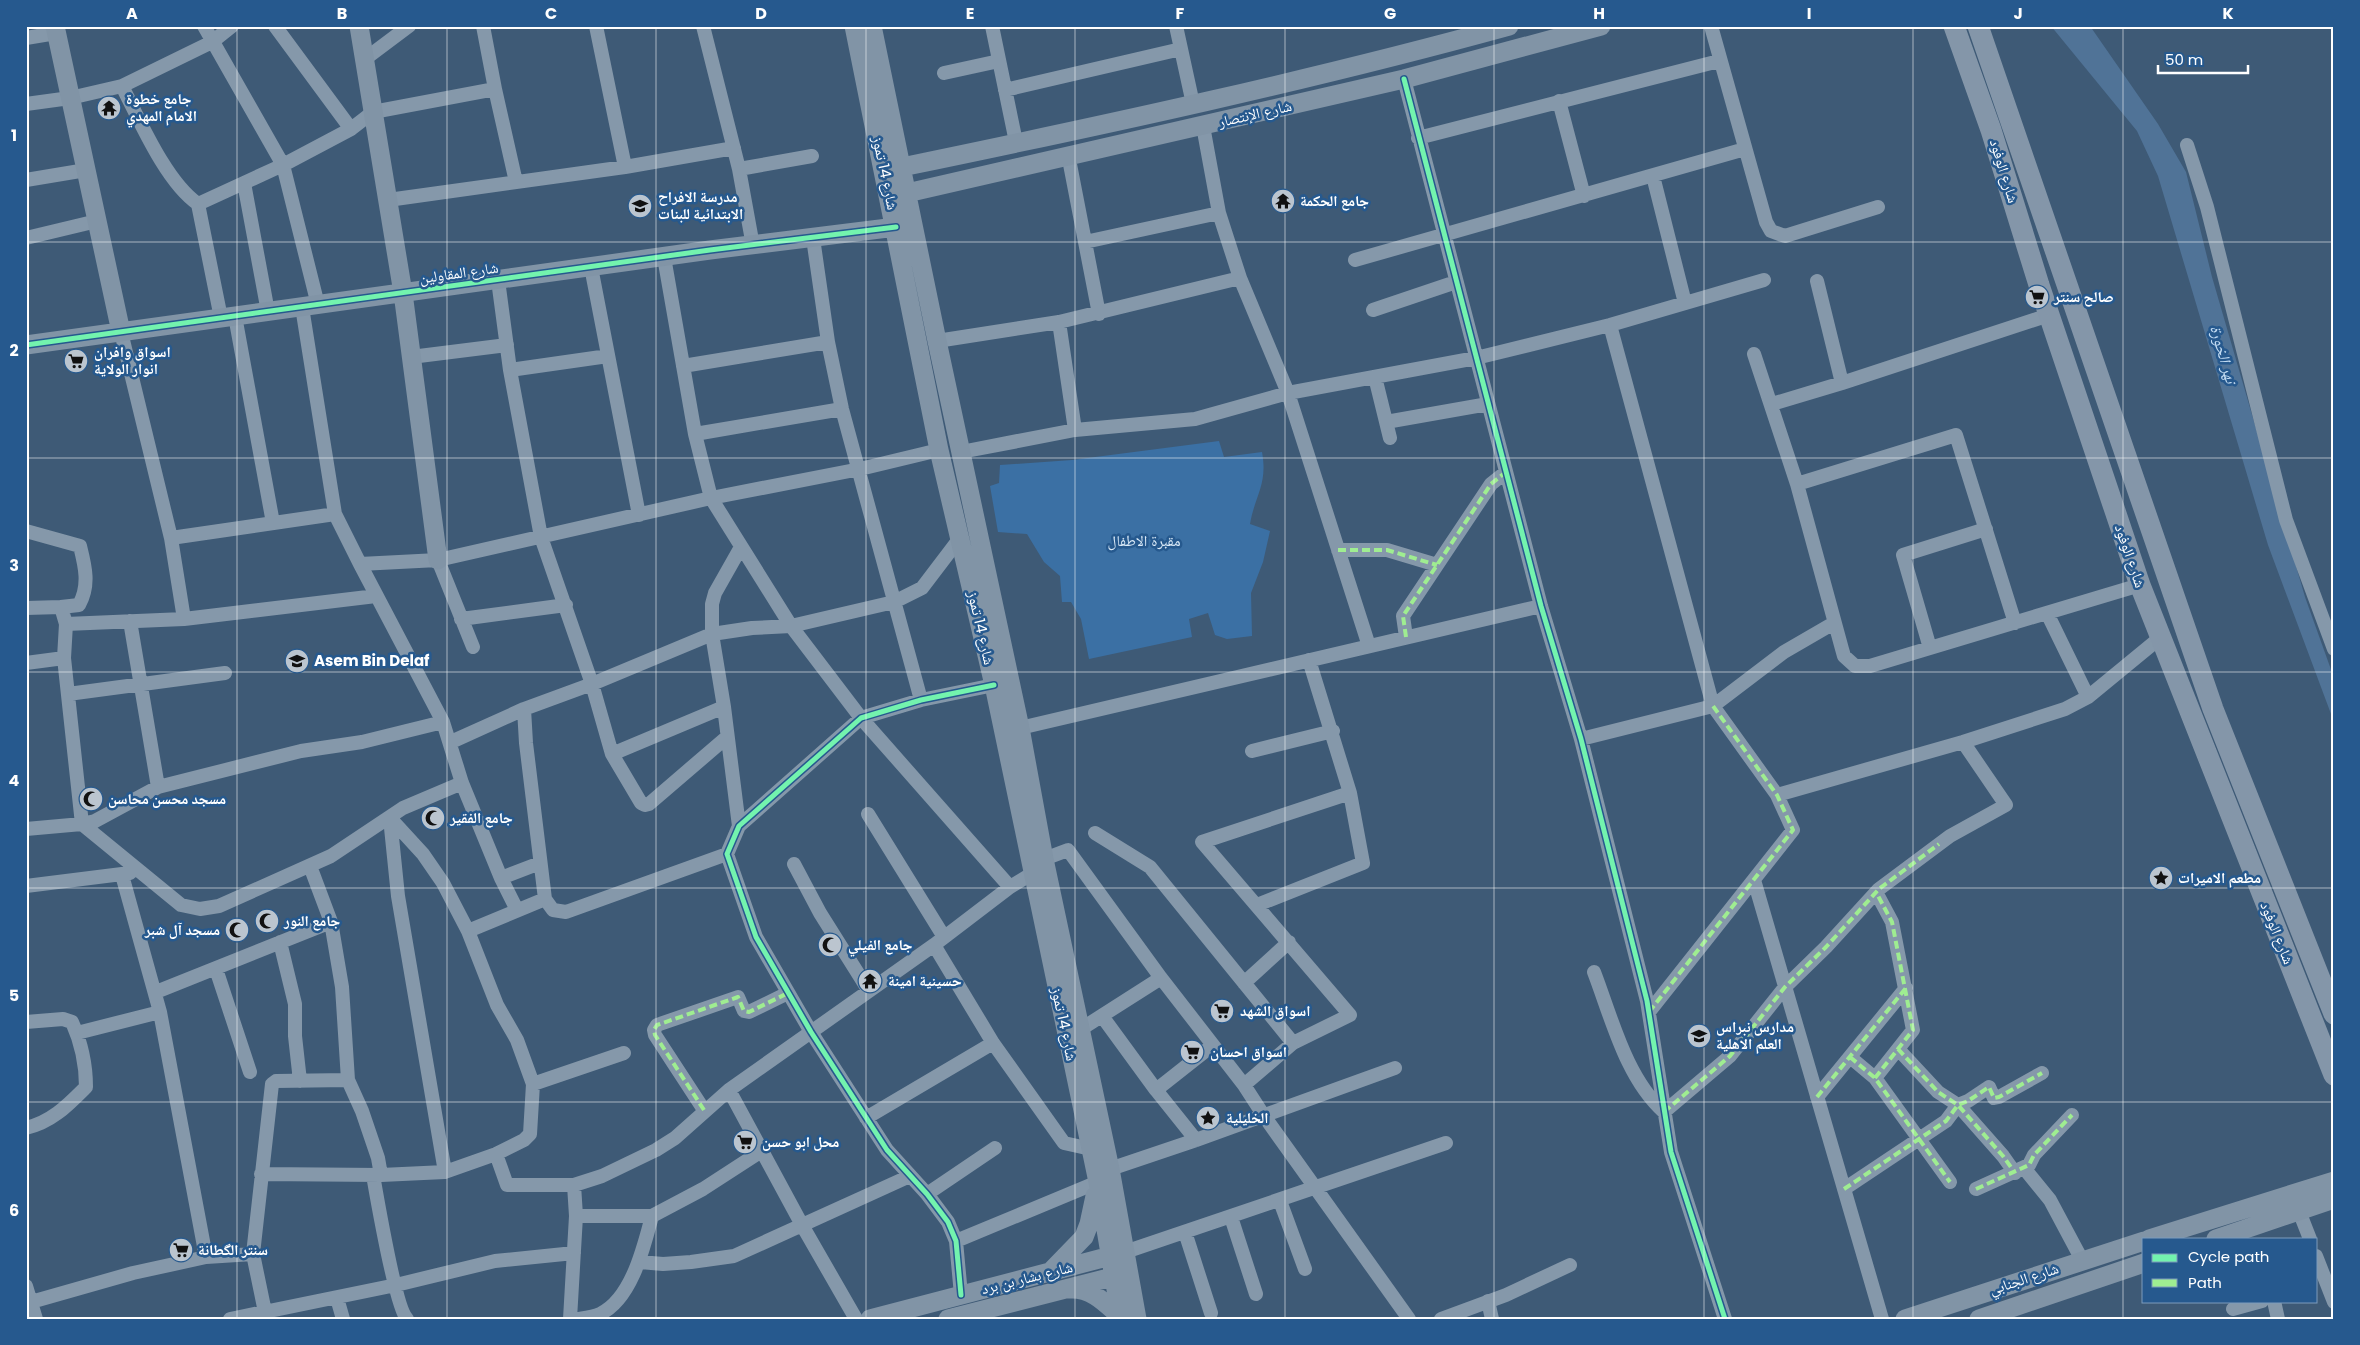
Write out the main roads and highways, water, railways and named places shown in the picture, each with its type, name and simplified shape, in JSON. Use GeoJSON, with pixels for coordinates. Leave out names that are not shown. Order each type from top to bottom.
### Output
{"type":"FeatureCollection","features":[{"type":"Feature","properties":{"kind":"main road","name":"شارع الوفود"},"geometry":{"type":"LineString","coordinates":[[1954,26],[1991,130],[2049,314],[2140,585],[2334,1075]]}},
{"type":"Feature","properties":{"kind":"main road","name":"شارع الوفود"},"geometry":{"type":"LineString","coordinates":[[1978,26],[2213,709],[2334,1014]]}},
{"type":"Feature","properties":{"kind":"water","name":"نهر الخورة"},"geometry":{"type":"Polygon","coordinates":[[[2051,26],[2090,26],[2158,124],[2186,172],[2212,277],[2305,597],[2334,678],[2334,722],[2268,545],[2158,176],[2137,131],[2051,26]]]}},
{"type":"Feature","properties":{"kind":"place","name":"جامع خطوة الامام المهدي"},"geometry":{"type":"Point","coordinates":[109,108]}},
{"type":"Feature","properties":{"kind":"place","name":"جامع الحكمة"},"geometry":{"type":"Point","coordinates":[1283,201]}},
{"type":"Feature","properties":{"kind":"place","name":"مدرسة اﻻفراح اﻻبتدائية للبنات"},"geometry":{"type":"Point","coordinates":[640,206]}},
{"type":"Feature","properties":{"kind":"place","name":"صالح سنتر"},"geometry":{"type":"Point","coordinates":[2037,297]}},
{"type":"Feature","properties":{"kind":"place","name":"اسواق وافران انوار الولاية"},"geometry":{"type":"Point","coordinates":[76,361]}},
{"type":"Feature","properties":{"kind":"place","name":"Asem Bin Delaf"},"geometry":{"type":"Point","coordinates":[297,661]}},
{"type":"Feature","properties":{"kind":"place","name":"مسجد محسن محاسن"},"geometry":{"type":"Point","coordinates":[91,799]}},
{"type":"Feature","properties":{"kind":"place","name":"جامع الفقير"},"geometry":{"type":"Point","coordinates":[433,818]}},
{"type":"Feature","properties":{"kind":"place","name":"مطعم الاميرات"},"geometry":{"type":"Point","coordinates":[2161,878]}},
{"type":"Feature","properties":{"kind":"place","name":"جامع النور"},"geometry":{"type":"Point","coordinates":[267,921]}},
{"type":"Feature","properties":{"kind":"place","name":"مسجد آل شبر"},"geometry":{"type":"Point","coordinates":[237,930]}},
{"type":"Feature","properties":{"kind":"place","name":"جامع الفيلي"},"geometry":{"type":"Point","coordinates":[830,945]}},
{"type":"Feature","properties":{"kind":"place","name":"حسينية امينة"},"geometry":{"type":"Point","coordinates":[870,981]}},
{"type":"Feature","properties":{"kind":"place","name":"اسواق الشهد"},"geometry":{"type":"Point","coordinates":[1222,1011]}},
{"type":"Feature","properties":{"kind":"place","name":"مدارس نبراس العلم الاهلية"},"geometry":{"type":"Point","coordinates":[1699,1036]}},
{"type":"Feature","properties":{"kind":"place","name":"اسواق احسان"},"geometry":{"type":"Point","coordinates":[1192,1052]}},
{"type":"Feature","properties":{"kind":"place","name":"الخليلية"},"geometry":{"type":"Point","coordinates":[1208,1118]}},
{"type":"Feature","properties":{"kind":"place","name":"محل ابو حسن"},"geometry":{"type":"Point","coordinates":[745,1142]}},
{"type":"Feature","properties":{"kind":"place","name":"سنتر الگطانة"},"geometry":{"type":"Point","coordinates":[181,1250]}},
{"type":"Feature","properties":{"kind":"park label","name":"مقبرة الاطفال"},"geometry":{"type":"Point","coordinates":[1144,541]}}]}
